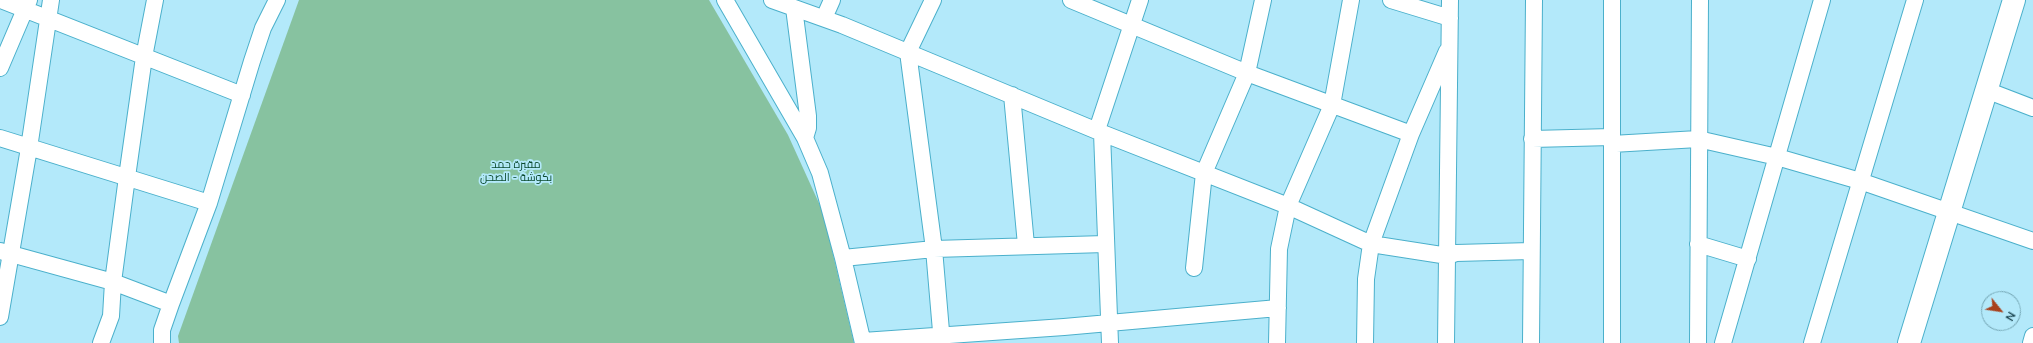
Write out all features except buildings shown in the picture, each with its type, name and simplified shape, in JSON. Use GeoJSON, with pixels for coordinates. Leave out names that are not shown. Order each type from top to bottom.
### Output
{"type":"FeatureCollection","features":[{"type":"Feature","properties":{"kind":"street"},"geometry":{"type":"LineString","coordinates":[[1,0],[27,5],[49,19],[242,96]]}},
{"type":"Feature","properties":{"kind":"street"},"geometry":{"type":"LineString","coordinates":[[0,318],[5,252],[29,148],[51,0]]}},
{"type":"Feature","properties":{"kind":"street"},"geometry":{"type":"LineString","coordinates":[[101,343],[111,316],[113,282],[127,177],[144,57],[155,0]]}},
{"type":"Feature","properties":{"kind":"street"},"geometry":{"type":"LineString","coordinates":[[162,343],[162,330],[209,203],[263,28],[277,0]]}},
{"type":"Feature","properties":{"kind":"street"},"geometry":{"type":"LineString","coordinates":[[725,0],[805,138],[820,173],[844,258],[863,342],[941,340],[1109,322],[1278,308]]}},
{"type":"Feature","properties":{"kind":"street"},"geometry":{"type":"LineString","coordinates":[[772,0],[824,18],[1099,131],[1288,206],[1371,244],[1448,256],[1456,253],[1532,251]]}},
{"type":"Feature","properties":{"kind":"street"},"geometry":{"type":"LineString","coordinates":[[824,18],[832,0]]}},
{"type":"Feature","properties":{"kind":"street"},"geometry":{"type":"LineString","coordinates":[[933,0],[908,52],[934,249],[941,340]]}},
{"type":"Feature","properties":{"kind":"street"},"geometry":{"type":"LineString","coordinates":[[1071,0],[1247,73],[1411,134]]}},
{"type":"Feature","properties":{"kind":"street"},"geometry":{"type":"LineString","coordinates":[[1110,343],[1099,131],[1140,0]]}},
{"type":"Feature","properties":{"kind":"street"},"geometry":{"type":"LineString","coordinates":[[1194,268],[1204,173],[1247,73],[1263,0]]}},
{"type":"Feature","properties":{"kind":"street"},"geometry":{"type":"LineString","coordinates":[[1277,343],[1279,249],[1288,206],[1332,105],[1351,0]]}},
{"type":"Feature","properties":{"kind":"street"},"geometry":{"type":"LineString","coordinates":[[1391,0],[1450,18]]}},
{"type":"Feature","properties":{"kind":"street"},"geometry":{"type":"LineString","coordinates":[[1446,343],[1450,0]]}},
{"type":"Feature","properties":{"kind":"street"},"geometry":{"type":"LineString","coordinates":[[1531,343],[1534,0]]}},
{"type":"Feature","properties":{"kind":"street"},"geometry":{"type":"LineString","coordinates":[[1612,0],[1612,343]]}},
{"type":"Feature","properties":{"kind":"street"},"geometry":{"type":"LineString","coordinates":[[1698,343],[1700,0]]}},
{"type":"Feature","properties":{"kind":"street"},"geometry":{"type":"LineString","coordinates":[[1723,343],[1822,0]]}},
{"type":"Feature","properties":{"kind":"street"},"geometry":{"type":"LineString","coordinates":[[1812,343],[1915,0]]}},
{"type":"Feature","properties":{"kind":"street"},"geometry":{"type":"LineString","coordinates":[[1909,343],[2014,0]]}},
{"type":"Feature","properties":{"kind":"street"},"geometry":{"type":"LineString","coordinates":[[0,68],[27,5]]}},
{"type":"Feature","properties":{"kind":"street"},"geometry":{"type":"LineString","coordinates":[[794,8],[808,116],[808,128],[805,138]]}},
{"type":"Feature","properties":{"kind":"street"},"geometry":{"type":"LineString","coordinates":[[1365,343],[1366,279],[1371,244],[1411,134],[1450,44]]}},
{"type":"Feature","properties":{"kind":"street"},"geometry":{"type":"LineString","coordinates":[[1986,90],[2033,108]]}},
{"type":"Feature","properties":{"kind":"street"},"geometry":{"type":"LineString","coordinates":[[1012,95],[1026,245]]}},
{"type":"Feature","properties":{"kind":"street"},"geometry":{"type":"LineString","coordinates":[[0,138],[209,203]]}},
{"type":"Feature","properties":{"kind":"street"},"geometry":{"type":"LineString","coordinates":[[1532,139],[1612,141],[1698,140],[1777,157],[1860,181],[2033,241]]}},
{"type":"Feature","properties":{"kind":"street"},"geometry":{"type":"LineString","coordinates":[[844,258],[934,249],[1026,245],[1105,244]]}},
{"type":"Feature","properties":{"kind":"street"},"geometry":{"type":"LineString","coordinates":[[1698,244],[1748,259]]}},
{"type":"Feature","properties":{"kind":"street"},"geometry":{"type":"LineString","coordinates":[[5,252],[113,282],[171,304]]}},
{"type":"Feature","properties":{"kind":"street"},"geometry":{"type":"LineString","coordinates":[[2031,343],[2033,336]]}},
{"type":"Feature","properties":{"kind":"green space","name":"مقبرة حمد بكوشة - الصحن"},"geometry":{"type":"Polygon","coordinates":[[[299,0],[709,0],[788,135],[823,212],[854,343],[179,343],[178,336],[299,0]]]}}]}
